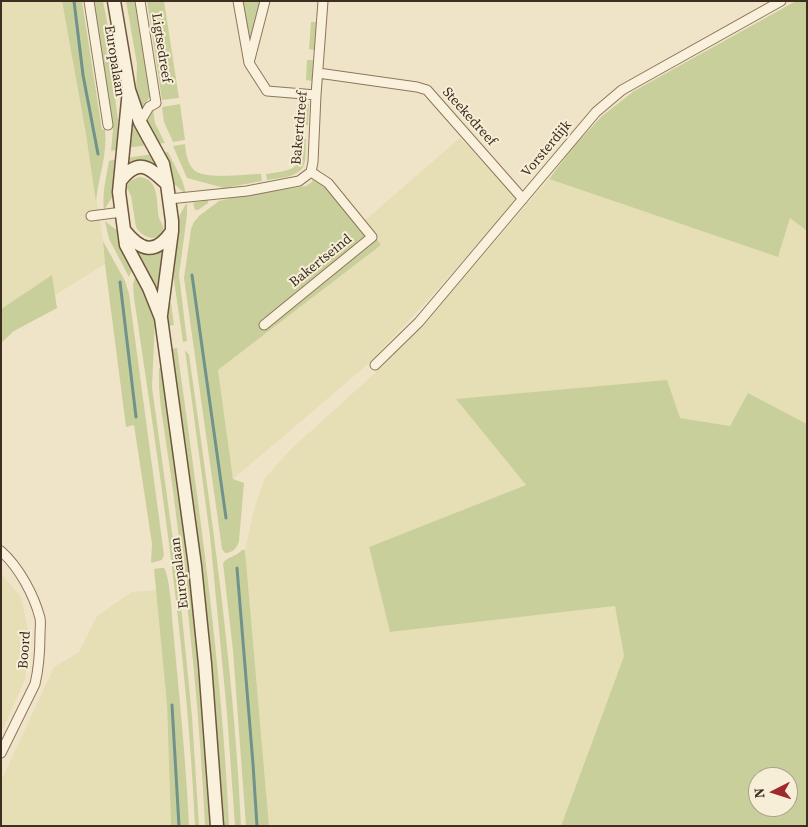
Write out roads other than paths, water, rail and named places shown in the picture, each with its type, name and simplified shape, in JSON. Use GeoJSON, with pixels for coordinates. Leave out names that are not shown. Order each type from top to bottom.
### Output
{"type":"FeatureCollection","features":[{"type":"Feature","properties":{"kind":"main road","name":"Europalaan"},"geometry":{"type":"LineString","coordinates":[[114,1],[129,90],[140,122],[163,164],[167,184]]}},
{"type":"Feature","properties":{"kind":"main road","name":"Europalaan"},"geometry":{"type":"LineString","coordinates":[[120,181],[129,90]]}},
{"type":"Feature","properties":{"kind":"main road"},"geometry":{"type":"LineString","coordinates":[[143,167],[153,171],[167,184],[172,231],[158,246],[148,248],[142,246],[133,241],[124,230],[119,192],[120,181],[132,169],[143,167]]}},
{"type":"Feature","properties":{"kind":"main road","name":"Europalaan"},"geometry":{"type":"LineString","coordinates":[[124,230],[126,245],[149,288],[161,318],[206,664],[217,826]]}},
{"type":"Feature","properties":{"kind":"main road","name":"Europalaan"},"geometry":{"type":"LineString","coordinates":[[161,318],[172,231]]}},
{"type":"Feature","properties":{"kind":"street","name":"Europalaan"},"geometry":{"type":"LineString","coordinates":[[89,1],[108,125]]}},
{"type":"Feature","properties":{"kind":"street","name":"Ligtsedreef"},"geometry":{"type":"LineString","coordinates":[[140,1],[156,103],[149,107],[140,122]]}},
{"type":"Feature","properties":{"kind":"street"},"geometry":{"type":"LineString","coordinates":[[238,1],[249,63],[267,91],[316,96]]}},
{"type":"Feature","properties":{"kind":"street"},"geometry":{"type":"LineString","coordinates":[[249,63],[265,1]]}},
{"type":"Feature","properties":{"kind":"street","name":"Bakertdreef"},"geometry":{"type":"LineString","coordinates":[[169,199],[247,191],[299,181],[311,172],[323,1]]}},
{"type":"Feature","properties":{"kind":"street"},"geometry":{"type":"LineString","coordinates":[[760,1],[765,10]]}},
{"type":"Feature","properties":{"kind":"street","name":"Vorsterdijk"},"geometry":{"type":"LineString","coordinates":[[375,365],[419,322],[596,112],[622,90],[781,1]]}},
{"type":"Feature","properties":{"kind":"street","name":"Steekedreef"},"geometry":{"type":"LineString","coordinates":[[318,73],[427,90],[523,199]]}},
{"type":"Feature","properties":{"kind":"street","name":"Bakertseind"},"geometry":{"type":"LineString","coordinates":[[264,325],[372,237],[328,183],[311,172]]}},
{"type":"Feature","properties":{"kind":"street"},"geometry":{"type":"LineString","coordinates":[[91,216],[122,212]]}},
{"type":"Feature","properties":{"kind":"street","name":"Boord"},"geometry":{"type":"LineString","coordinates":[[1,551],[22,576],[35,603],[40,620],[40,654],[35,684],[1,754]]}},
{"type":"Feature","properties":{"kind":"waterway"},"geometry":{"type":"LineString","coordinates":[[74,1],[83,75],[98,154]]}},
{"type":"Feature","properties":{"kind":"waterway"},"geometry":{"type":"LineString","coordinates":[[192,275],[226,518]]}},
{"type":"Feature","properties":{"kind":"waterway"},"geometry":{"type":"LineString","coordinates":[[120,282],[136,417]]}},
{"type":"Feature","properties":{"kind":"waterway"},"geometry":{"type":"LineString","coordinates":[[237,568],[257,826]]}},
{"type":"Feature","properties":{"kind":"waterway"},"geometry":{"type":"LineString","coordinates":[[172,705],[179,826]]}}]}
